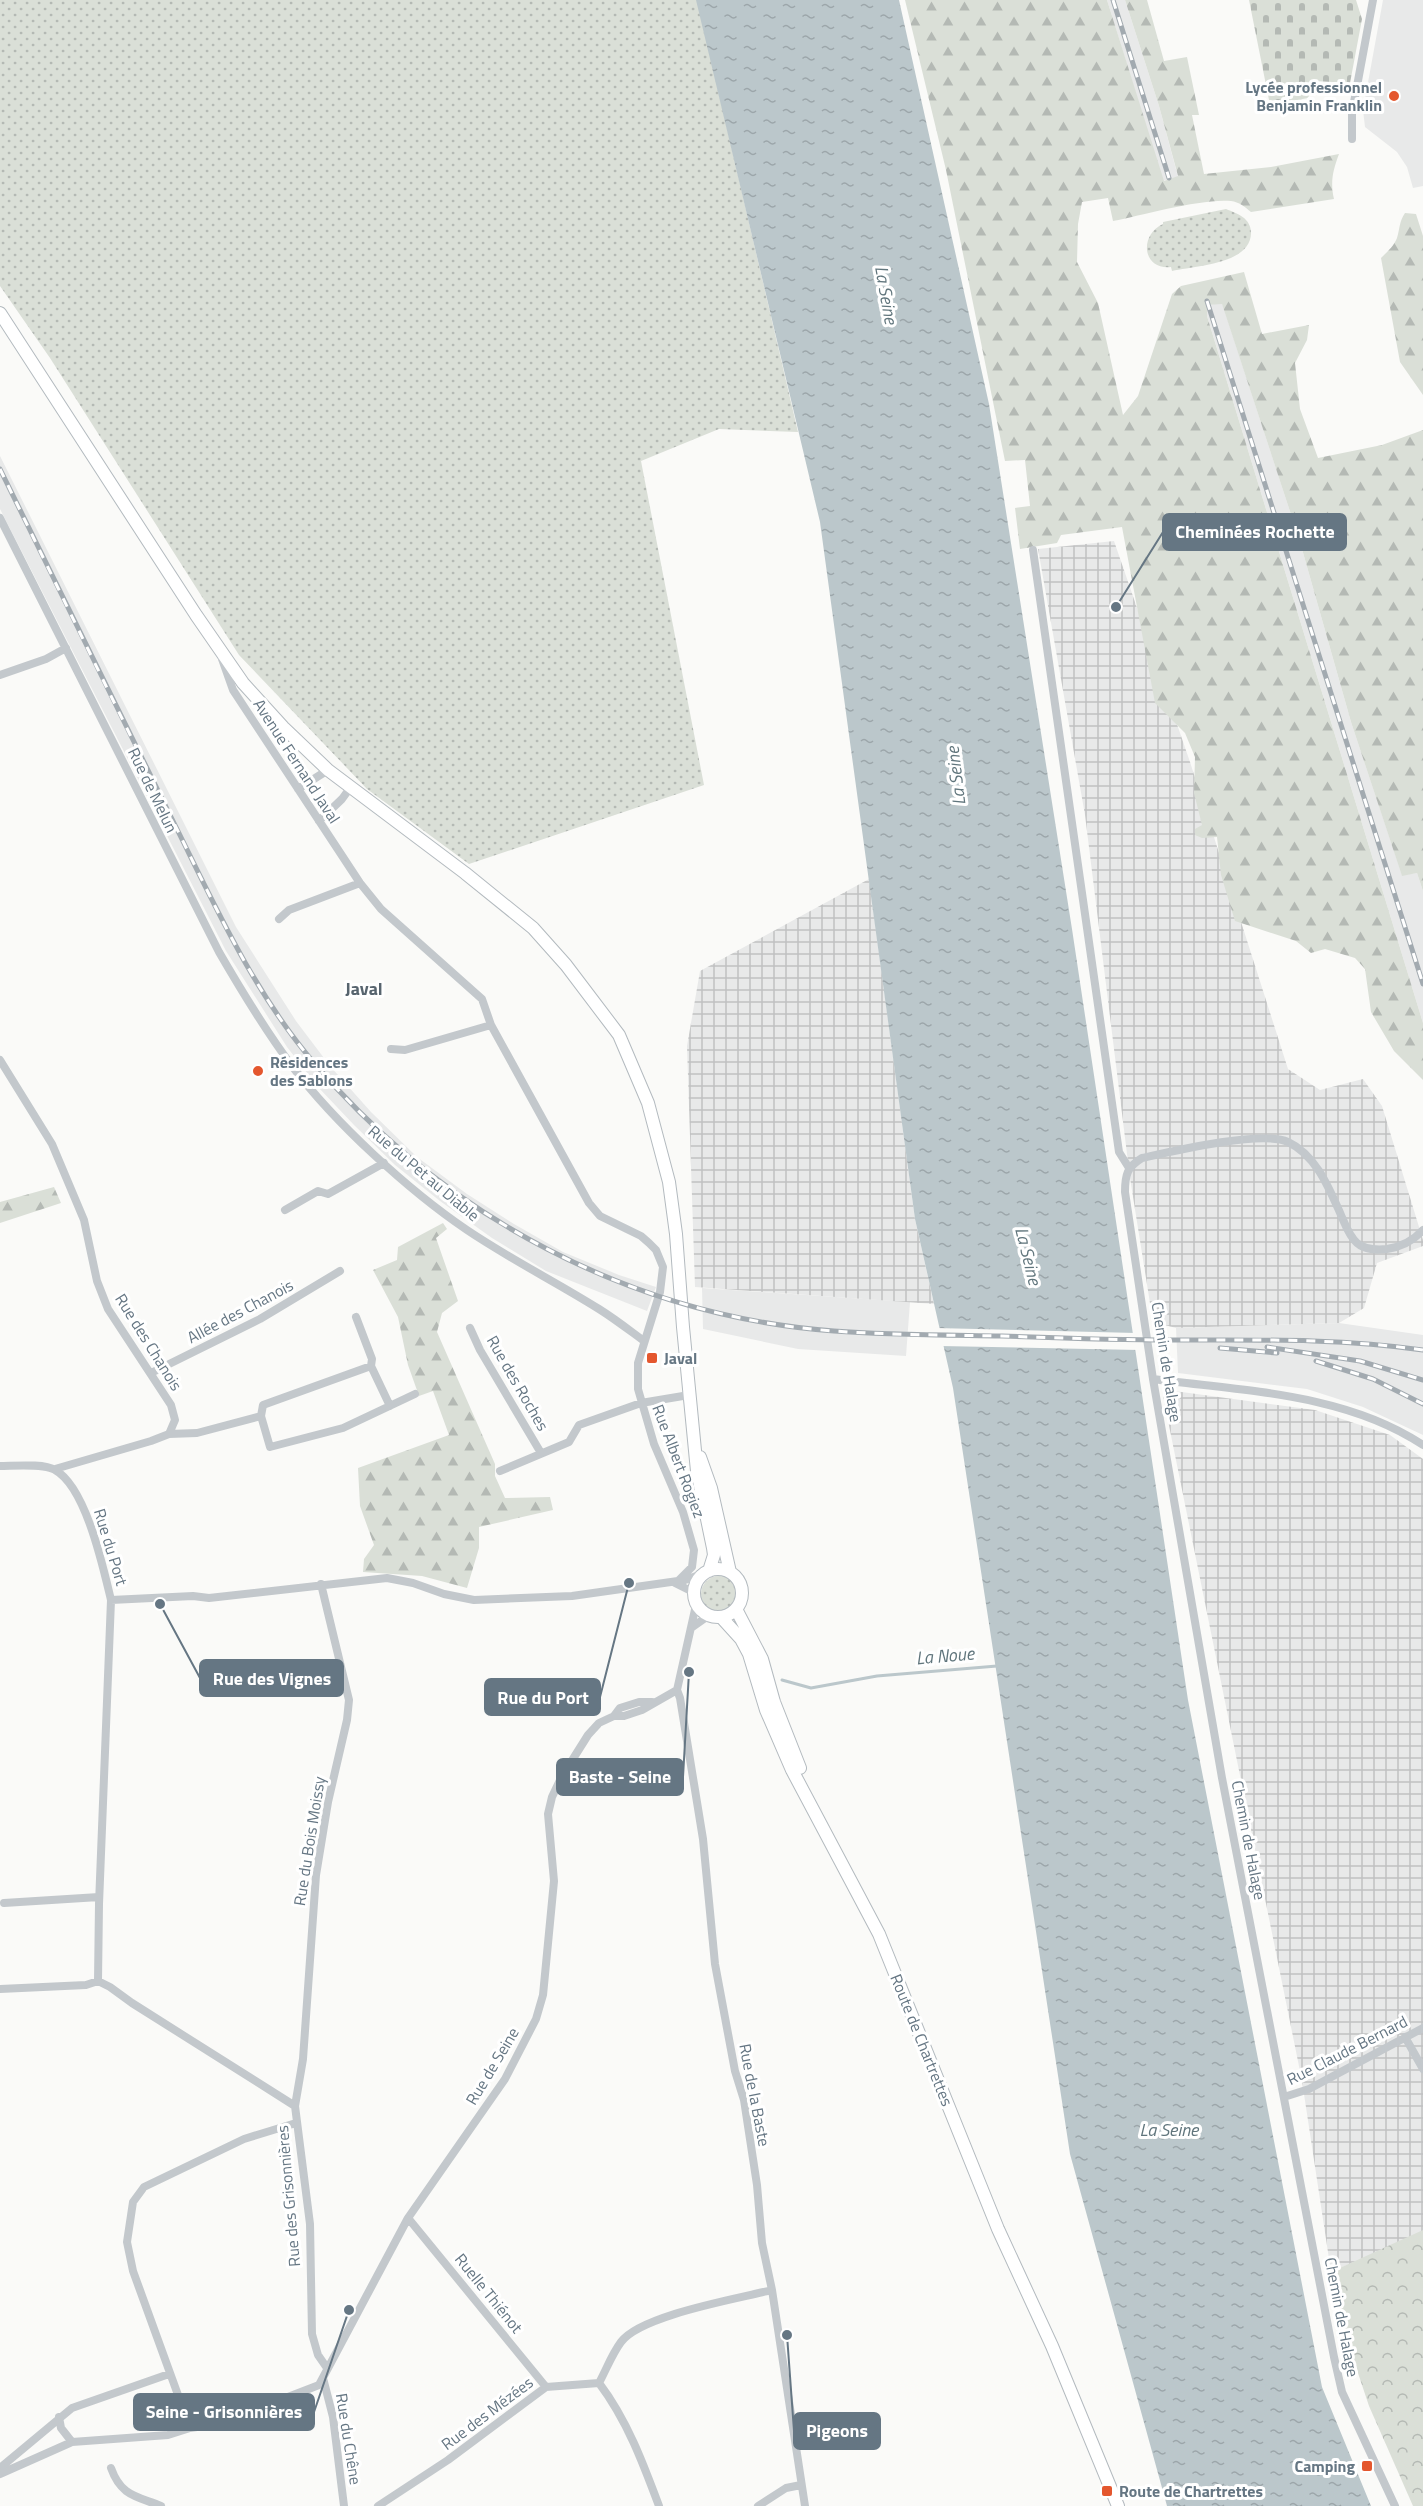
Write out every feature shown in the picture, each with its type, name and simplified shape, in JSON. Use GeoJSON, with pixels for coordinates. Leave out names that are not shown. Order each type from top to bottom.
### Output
{"type":"FeatureCollection","features":[{"type":"Feature","properties":{"kind":"main road"},"geometry":{"type":"LineString","coordinates":[[0,314],[219,650],[243,683],[283,727],[328,770],[465,873],[533,928],[566,964],[619,1035],[648,1103],[662,1151],[673,1209],[689,1395],[700,1491],[714,1555],[706,1572],[698,1580],[695,1598],[715,1617],[732,1614],[742,1596],[742,1589],[735,1576],[730,1572],[716,1569],[706,1572]]}},
{"type":"Feature","properties":{"kind":"main road"},"geometry":{"type":"LineString","coordinates":[[695,1444],[711,1488],[730,1572]]}},
{"type":"Feature","properties":{"kind":"main road","name":"Route de Chartrettes"},"geometry":{"type":"LineString","coordinates":[[736,1610],[762,1659],[774,1702],[831,1841]]}},
{"type":"Feature","properties":{"kind":"main road","name":"Route de Chartrettes"},"geometry":{"type":"LineString","coordinates":[[715,1617],[741,1639],[749,1654],[766,1710],[792,1770],[879,1934],[998,2229],[1052,2346],[1118,2506]]}},
{"type":"Feature","properties":{"kind":"street"},"geometry":{"type":"LineString","coordinates":[[1352,139],[1352,113],[1373,0]]}},
{"type":"Feature","properties":{"kind":"street","name":"Rue de Melun"},"geometry":{"type":"LineString","coordinates":[[0,518],[219,952],[293,1067]]}},
{"type":"Feature","properties":{"kind":"street"},"geometry":{"type":"LineString","coordinates":[[1033,550],[1119,1152],[1129,1167],[1142,1158],[1154,1155],[1242,1140],[1266,1138],[1278,1140],[1298,1149],[1316,1167],[1330,1189],[1350,1233],[1355,1241],[1364,1247],[1393,1248],[1413,1239],[1423,1230]]}},
{"type":"Feature","properties":{"kind":"street"},"geometry":{"type":"LineString","coordinates":[[0,675],[66,648]]}},
{"type":"Feature","properties":{"kind":"street","name":"Avenue Fernand Javal"},"geometry":{"type":"LineString","coordinates":[[219,650],[233,690],[360,883],[381,909],[482,999],[503,1048]]}},
{"type":"Feature","properties":{"kind":"street"},"geometry":{"type":"LineString","coordinates":[[298,789],[328,770]]}},
{"type":"Feature","properties":{"kind":"street"},"geometry":{"type":"LineString","coordinates":[[319,821],[350,788]]}},
{"type":"Feature","properties":{"kind":"street"},"geometry":{"type":"LineString","coordinates":[[279,919],[289,910],[360,883]]}},
{"type":"Feature","properties":{"kind":"street"},"geometry":{"type":"LineString","coordinates":[[391,1049],[405,1050],[491,1024]]}},
{"type":"Feature","properties":{"kind":"street","name":"Rue Albert Rogiez"},"geometry":{"type":"LineString","coordinates":[[503,1048],[589,1203],[600,1216],[641,1236],[656,1250],[660,1258],[662,1284],[644,1341],[637,1380],[641,1403],[654,1444],[683,1512],[694,1550],[692,1567],[675,1582]]}},
{"type":"Feature","properties":{"kind":"street","name":"Rue des Chanois"},"geometry":{"type":"LineString","coordinates":[[0,1060],[52,1144],[84,1220],[98,1281],[108,1309],[171,1405],[175,1420],[169,1434]]}},
{"type":"Feature","properties":{"kind":"street","name":"Rue du Pet au Diable"},"geometry":{"type":"LineString","coordinates":[[293,1067],[350,1131],[384,1163],[465,1229],[600,1310],[644,1341]]}},
{"type":"Feature","properties":{"kind":"street"},"geometry":{"type":"LineString","coordinates":[[285,1210],[318,1191],[328,1194],[384,1163]]}},
{"type":"Feature","properties":{"kind":"street","name":"Chemin de Halage"},"geometry":{"type":"LineString","coordinates":[[1129,1167],[1125,1177],[1125,1192],[1153,1379],[1226,1800],[1342,2392],[1395,2506]]}},
{"type":"Feature","properties":{"kind":"street","name":"Allée des Chanois"},"geometry":{"type":"LineString","coordinates":[[151,1373],[235,1333],[340,1271]]}},
{"type":"Feature","properties":{"kind":"street"},"geometry":{"type":"LineString","coordinates":[[356,1317],[372,1359],[370,1366],[390,1406]]}},
{"type":"Feature","properties":{"kind":"street","name":"Rue des Roches"},"geometry":{"type":"LineString","coordinates":[[470,1328],[480,1350],[541,1454]]}},
{"type":"Feature","properties":{"kind":"street"},"geometry":{"type":"LineString","coordinates":[[370,1366],[263,1405],[261,1416],[270,1447],[344,1428],[415,1394]]}},
{"type":"Feature","properties":{"kind":"street"},"geometry":{"type":"LineString","coordinates":[[1153,1379],[1303,1399],[1347,1409],[1389,1425],[1423,1445]]}},
{"type":"Feature","properties":{"kind":"street","name":"Rue des Roches"},"geometry":{"type":"LineString","coordinates":[[500,1472],[569,1442],[579,1425],[641,1403],[689,1395]]}},
{"type":"Feature","properties":{"kind":"street"},"geometry":{"type":"LineString","coordinates":[[0,1466],[55,1469],[169,1434],[197,1433],[261,1416]]}},
{"type":"Feature","properties":{"kind":"street","name":"Rue du Port"},"geometry":{"type":"LineString","coordinates":[[55,1469],[68,1483],[84,1508],[96,1542],[111,1600],[193,1596],[209,1598],[387,1578],[474,1600],[572,1596],[675,1582],[706,1572]]}},
{"type":"Feature","properties":{"kind":"street"},"geometry":{"type":"LineString","coordinates":[[675,1582],[695,1598],[691,1628],[677,1690]]}},
{"type":"Feature","properties":{"kind":"street","name":"Rue du Bois Moissy"},"geometry":{"type":"LineString","coordinates":[[295,2106],[303,2059],[316,1875],[349,1700],[321,1584]]}},
{"type":"Feature","properties":{"kind":"street"},"geometry":{"type":"LineString","coordinates":[[0,1989],[86,1985],[98,1981],[99,1897],[111,1600]]}},
{"type":"Feature","properties":{"kind":"street"},"geometry":{"type":"LineString","coordinates":[[691,1628],[715,1617]]}},
{"type":"Feature","properties":{"kind":"street","name":"Rue de Seine"},"geometry":{"type":"LineString","coordinates":[[323,2378],[408,2218],[505,2079],[528,2040],[543,1995],[554,1881],[548,1810],[561,1778],[588,1735],[599,1723],[614,1716],[620,1708],[639,1702],[652,1702],[667,1697],[677,1690]]}},
{"type":"Feature","properties":{"kind":"street","name":"Rue de la Baste"},"geometry":{"type":"LineString","coordinates":[[677,1690],[703,1839],[715,1964],[735,2071],[744,2100],[757,2185],[762,2242],[772,2290],[804,2506]]}},
{"type":"Feature","properties":{"kind":"street"},"geometry":{"type":"LineString","coordinates":[[4,1903],[99,1897]]}},
{"type":"Feature","properties":{"kind":"street","name":"Rue des Grisonnières"},"geometry":{"type":"LineString","coordinates":[[98,1981],[295,2106],[310,2224],[312,2334],[318,2355],[327,2368]]}},
{"type":"Feature","properties":{"kind":"street","name":"Rue Claude Bernard"},"geometry":{"type":"LineString","coordinates":[[1284,2097],[1309,2089],[1423,2028]]}},
{"type":"Feature","properties":{"kind":"street"},"geometry":{"type":"LineString","coordinates":[[1406,2037],[1423,2069]]}},
{"type":"Feature","properties":{"kind":"street"},"geometry":{"type":"LineString","coordinates":[[190,2428],[131,2262],[127,2242],[133,2202],[144,2187],[154,2182],[244,2139],[296,2123]]}},
{"type":"Feature","properties":{"kind":"street","name":"Ruelle Thiénot"},"geometry":{"type":"LineString","coordinates":[[408,2218],[546,2387]]}},
{"type":"Feature","properties":{"kind":"street"},"geometry":{"type":"LineString","coordinates":[[659,2506],[638,2448],[599,2383],[621,2342],[634,2331],[661,2319],[772,2290]]}},
{"type":"Feature","properties":{"kind":"street"},"geometry":{"type":"LineString","coordinates":[[0,2468],[72,2408],[170,2374]]}},
{"type":"Feature","properties":{"kind":"street"},"geometry":{"type":"LineString","coordinates":[[0,2474],[72,2442],[168,2435],[190,2428],[218,2424],[319,2385],[323,2378]]}},
{"type":"Feature","properties":{"kind":"street","name":"Rue du Chêne"},"geometry":{"type":"LineString","coordinates":[[323,2378],[333,2418],[344,2506]]}},
{"type":"Feature","properties":{"kind":"street","name":"Rue des Mézées"},"geometry":{"type":"LineString","coordinates":[[378,2506],[448,2460],[546,2387],[599,2383]]}},
{"type":"Feature","properties":{"kind":"street"},"geometry":{"type":"LineString","coordinates":[[59,2417],[62,2428],[72,2442]]}},
{"type":"Feature","properties":{"kind":"street"},"geometry":{"type":"LineString","coordinates":[[111,2468],[117,2484],[125,2492],[161,2506]]}},
{"type":"Feature","properties":{"kind":"street"},"geometry":{"type":"LineString","coordinates":[[758,2506],[786,2488],[801,2485]]}},
{"type":"Feature","properties":{"kind":"shaded area"},"geometry":{"type":"Polygon","coordinates":[[[1107,0],[1125,0],[1159,106],[1178,177],[1163,181],[1107,0]]]}},
{"type":"Feature","properties":{"kind":"shaded area","name":"Lycée professionnel Benjamin Franklin"},"geometry":{"type":"Polygon","coordinates":[[[1383,0],[1423,0],[1423,186],[1413,188],[1407,167],[1397,152],[1365,127],[1363,110],[1383,0]]]}},
{"type":"Feature","properties":{"kind":"shaded area"},"geometry":{"type":"Polygon","coordinates":[[[1222,303],[1300,542],[1351,722],[1402,875],[1417,873],[1423,891],[1423,1023],[1207,316],[1207,305],[1222,303]]]}},
{"type":"Feature","properties":{"kind":"shaded area"},"geometry":{"type":"Polygon","coordinates":[[[0,456],[236,927],[296,1021],[330,1066],[371,1112],[417,1157],[467,1194],[563,1252],[619,1275],[656,1287],[647,1311],[546,1271],[492,1238],[440,1201],[395,1165],[354,1125],[318,1087],[287,1047],[226,951],[0,509],[0,456]]]}},
{"type":"Feature","properties":{"kind":"shaded area"},"geometry":{"type":"Polygon","coordinates":[[[1114,541],[1190,762],[1288,1069],[1320,1090],[1363,1079],[1382,1106],[1423,1240],[1423,1246],[1377,1263],[1364,1308],[1339,1323],[1176,1328],[1153,1322],[1130,1178],[1085,815],[1038,549],[1114,541]]]}},
{"type":"Feature","properties":{"kind":"shaded area"},"geometry":{"type":"Polygon","coordinates":[[[869,879],[915,1219],[934,1304],[695,1287],[687,1046],[700,971],[869,879]]]}},
{"type":"Feature","properties":{"kind":"shaded area"},"geometry":{"type":"Polygon","coordinates":[[[702,1288],[910,1302],[906,1356],[798,1349],[703,1329],[702,1288]]]}},
{"type":"Feature","properties":{"kind":"shaded area"},"geometry":{"type":"Polygon","coordinates":[[[1339,1323],[1423,1335],[1423,1435],[1363,1407],[1307,1389],[1178,1373],[1176,1328],[1339,1323]]]}},
{"type":"Feature","properties":{"kind":"shaded area"},"geometry":{"type":"Polygon","coordinates":[[[1167,1390],[1315,1410],[1390,1435],[1423,1459],[1423,2232],[1331,2272],[1302,2081],[1163,1396],[1167,1390]]]}},
{"type":"Feature","properties":{"kind":"green space"},"geometry":{"type":"Polygon","coordinates":[[[0,0],[697,0],[798,432],[719,429],[641,461],[704,785],[469,864],[367,789],[239,655],[50,358],[0,286],[0,0]]]}},
{"type":"Feature","properties":{"kind":"green space"},"geometry":{"type":"Polygon","coordinates":[[[905,0],[1107,0],[1164,181],[1178,176],[1159,106],[1125,0],[1147,0],[1164,61],[1187,57],[1199,115],[1192,115],[1204,174],[1271,167],[1339,154],[1333,176],[1334,199],[1251,212],[1234,202],[1205,202],[1113,221],[1108,198],[1082,202],[1078,224],[1077,262],[1098,303],[1123,415],[1138,396],[1172,294],[1181,286],[1244,272],[1262,334],[1309,325],[1307,340],[1295,363],[1300,409],[1318,458],[1382,445],[1423,430],[1423,891],[1417,873],[1402,876],[1351,722],[1300,542],[1222,304],[1207,305],[1207,316],[1423,1023],[1423,1080],[1394,1051],[1371,1012],[1365,969],[1355,958],[1325,949],[1311,953],[1296,941],[1235,921],[1221,875],[1217,837],[1202,838],[1195,835],[1195,829],[1202,825],[1194,793],[1195,757],[1185,733],[1155,703],[1122,527],[1061,535],[1057,543],[1020,549],[1015,508],[1030,506],[1025,460],[1005,461],[946,170],[905,0]]]}},
{"type":"Feature","properties":{"kind":"green space"},"geometry":{"type":"Polygon","coordinates":[[[1249,0],[1356,0],[1362,19],[1350,83],[1315,81],[1308,98],[1270,105],[1249,0]]]}},
{"type":"Feature","properties":{"kind":"green space"},"geometry":{"type":"Polygon","coordinates":[[[1226,209],[1243,217],[1249,224],[1251,233],[1249,243],[1242,251],[1220,262],[1172,271],[1171,267],[1161,266],[1149,258],[1147,243],[1155,229],[1163,222],[1226,209]]]}},
{"type":"Feature","properties":{"kind":"green space"},"geometry":{"type":"Polygon","coordinates":[[[1405,213],[1416,214],[1423,236],[1423,395],[1400,362],[1381,258],[1396,241],[1405,213]]]}},
{"type":"Feature","properties":{"kind":"green space"},"geometry":{"type":"Polygon","coordinates":[[[54,1187],[61,1203],[0,1223],[0,1202],[54,1187]]]}},
{"type":"Feature","properties":{"kind":"green space"},"geometry":{"type":"Polygon","coordinates":[[[443,1223],[447,1229],[436,1238],[458,1301],[442,1313],[437,1332],[495,1464],[495,1476],[505,1498],[550,1497],[553,1510],[479,1527],[479,1548],[467,1588],[422,1576],[363,1572],[364,1559],[374,1545],[360,1506],[358,1468],[449,1435],[433,1391],[419,1396],[408,1365],[398,1317],[373,1270],[397,1260],[398,1247],[443,1223]]]}},
{"type":"Feature","properties":{"kind":"green space"},"geometry":{"type":"Polygon","coordinates":[[[719,1576],[732,1581],[737,1594],[732,1607],[719,1612],[706,1607],[701,1594],[706,1581],[719,1576]]]}},
{"type":"Feature","properties":{"kind":"green space"},"geometry":{"type":"Polygon","coordinates":[[[1423,2230],[1423,2506],[1413,2506],[1369,2406],[1350,2349],[1331,2272],[1423,2230]]]}},
{"type":"Feature","properties":{"kind":"water","name":"La Seine"},"geometry":{"type":"Polygon","coordinates":[[[696,0],[899,0],[989,404],[1072,929],[1188,1700],[1322,2387],[1371,2506],[1167,2506],[1070,2154],[953,1388],[915,1219],[820,522],[696,0]]]}},
{"type":"Feature","properties":{"kind":"pier"},"geometry":{"type":"Polygon","coordinates":[[[936,1328],[1136,1333],[1139,1350],[940,1346],[936,1328]]]}},
{"type":"Feature","properties":{"kind":"waterway","name":"La Noue"},"geometry":{"type":"LineString","coordinates":[[782,1680],[811,1688],[877,1676],[997,1666]]}},
{"type":"Feature","properties":{"kind":"railway"},"geometry":{"type":"LineString","coordinates":[[1113,0],[1169,178]]}},
{"type":"Feature","properties":{"kind":"railway"},"geometry":{"type":"LineString","coordinates":[[1207,301],[1423,984]]}},
{"type":"Feature","properties":{"kind":"railway"},"geometry":{"type":"LineString","coordinates":[[0,469],[217,911],[272,1006],[292,1036],[315,1064],[367,1119],[423,1168],[483,1212],[548,1249],[615,1280],[686,1304],[759,1321],[834,1331],[876,1333],[1129,1340],[1297,1340],[1360,1343],[1423,1350]]}},
{"type":"Feature","properties":{"kind":"railway"},"geometry":{"type":"LineString","coordinates":[[1267,1347],[1360,1361],[1423,1380]]}},
{"type":"Feature","properties":{"kind":"railway"},"geometry":{"type":"LineString","coordinates":[[1220,1348],[1277,1353]]}},
{"type":"Feature","properties":{"kind":"railway"},"geometry":{"type":"LineString","coordinates":[[1316,1361],[1373,1379],[1423,1404]]}},
{"type":"Feature","properties":{"kind":"place","name":"Lycée professionnel Benjamin Franklin"},"geometry":{"type":"Point","coordinates":[1394,96]}},
{"type":"Feature","properties":{"kind":"place","name":"Cheminées Rochette"},"geometry":{"type":"Point","coordinates":[1116,607]}},
{"type":"Feature","properties":{"kind":"place","name":"Résidences des Sablons"},"geometry":{"type":"Point","coordinates":[258,1071]}},
{"type":"Feature","properties":{"kind":"place","name":"Javal"},"geometry":{"type":"Point","coordinates":[652,1358]}},
{"type":"Feature","properties":{"kind":"place","name":"Rue du Port"},"geometry":{"type":"Point","coordinates":[629,1583]}},
{"type":"Feature","properties":{"kind":"place","name":"Rue des Vignes"},"geometry":{"type":"Point","coordinates":[160,1604]}},
{"type":"Feature","properties":{"kind":"place","name":"Baste - Seine"},"geometry":{"type":"Point","coordinates":[689,1672]}},
{"type":"Feature","properties":{"kind":"place","name":"Seine - Grisonnières"},"geometry":{"type":"Point","coordinates":[349,2310]}},
{"type":"Feature","properties":{"kind":"place","name":"Pigeons"},"geometry":{"type":"Point","coordinates":[787,2335]}},
{"type":"Feature","properties":{"kind":"place","name":"Camping"},"geometry":{"type":"Point","coordinates":[1367,2466]}},
{"type":"Feature","properties":{"kind":"place","name":"Route de Chartrettes"},"geometry":{"type":"Point","coordinates":[1107,2491]}},
{"type":"Feature","properties":{"kind":"district","name":"Javal"},"geometry":{"type":"Point","coordinates":[364,989]}}]}
